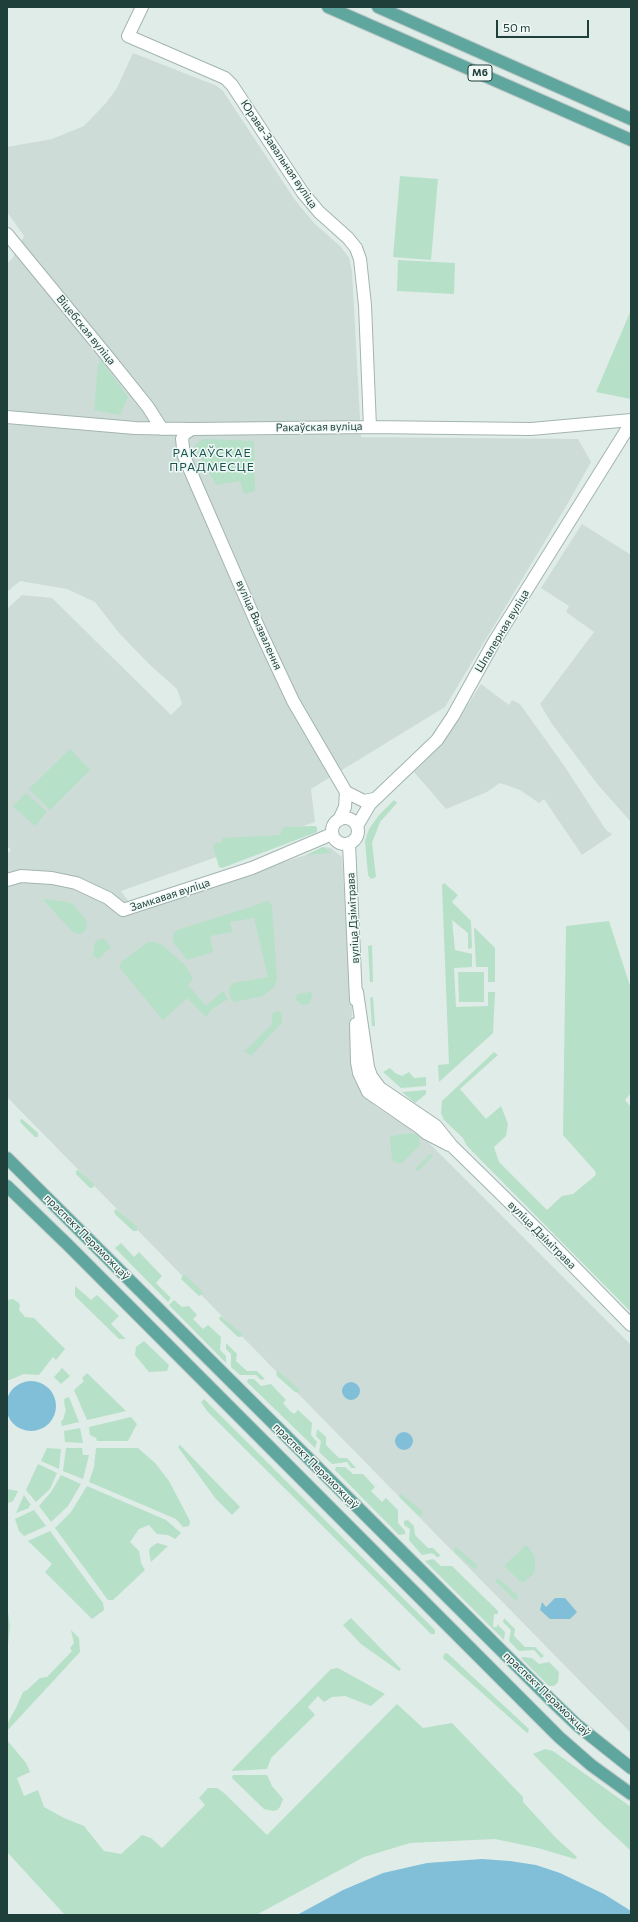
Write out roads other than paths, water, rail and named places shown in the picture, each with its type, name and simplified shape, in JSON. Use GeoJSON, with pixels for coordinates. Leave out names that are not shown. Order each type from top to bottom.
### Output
{"type":"FeatureCollection","features":[{"type":"Feature","properties":{"kind":"main road","name":"М6"},"geometry":{"type":"LineString","coordinates":[[328,7],[631,140]]}},
{"type":"Feature","properties":{"kind":"main road","name":"М6"},"geometry":{"type":"LineString","coordinates":[[378,7],[631,119]]}},
{"type":"Feature","properties":{"kind":"main road","name":"праспект Пераможцаў"},"geometry":{"type":"LineString","coordinates":[[7,1158],[552,1701],[577,1725],[631,1768]]}},
{"type":"Feature","properties":{"kind":"main road","name":"праспект Пераможцаў"},"geometry":{"type":"LineString","coordinates":[[7,1186],[68,1244],[559,1738],[631,1794]]}},
{"type":"Feature","properties":{"kind":"street","name":"Юрава-Завальная вуліца"},"geometry":{"type":"LineString","coordinates":[[142,7],[128,36],[225,78],[232,85],[303,193],[319,212],[348,238],[356,248],[360,259],[365,305],[370,427]]}},
{"type":"Feature","properties":{"kind":"street","name":"Віцебская вуліца"},"geometry":{"type":"LineString","coordinates":[[7,234],[148,407],[162,429]]}},
{"type":"Feature","properties":{"kind":"street","name":"Ракаўская вуліца"},"geometry":{"type":"LineString","coordinates":[[7,417],[162,429],[370,427],[488,429],[546,428],[631,421]]}},
{"type":"Feature","properties":{"kind":"street","name":"Шпалерная вуліца"},"geometry":{"type":"LineString","coordinates":[[357,826],[363,813],[374,799],[437,740],[453,716],[494,642],[631,421]]}},
{"type":"Feature","properties":{"kind":"street","name":"вуліца Вызвалення"},"geometry":{"type":"LineString","coordinates":[[192,429],[184,434],[182,439],[184,456],[257,624],[293,701],[346,792]]}},
{"type":"Feature","properties":{"kind":"street"},"geometry":{"type":"LineString","coordinates":[[339,820],[347,818],[351,819],[357,826],[358,834],[356,838],[349,843],[341,843],[332,834],[333,826],[339,820],[345,807],[346,792],[364,802],[374,799]]}},
{"type":"Feature","properties":{"kind":"street","name":"Замкавая вуліца"},"geometry":{"type":"LineString","coordinates":[[7,880],[21,876],[52,878],[76,883],[108,898],[123,910],[252,868],[332,834]]}},
{"type":"Feature","properties":{"kind":"street","name":"вуліца Дзімітрава"},"geometry":{"type":"LineString","coordinates":[[349,843],[356,992],[357,1062],[359,1073],[368,1092],[420,1127],[426,1133],[452,1146],[531,1223],[631,1325]]}},
{"type":"Feature","properties":{"kind":"water"},"geometry":{"type":"Polygon","coordinates":[[[31,1381],[45,1385],[52,1392],[56,1406],[52,1420],[45,1427],[31,1431],[17,1427],[10,1420],[6,1406],[10,1392],[17,1385],[31,1381]]]}},
{"type":"Feature","properties":{"kind":"water"},"geometry":{"type":"Polygon","coordinates":[[[351,1382],[357,1385],[360,1391],[357,1397],[351,1400],[345,1397],[342,1391],[345,1385],[351,1382]]]}},
{"type":"Feature","properties":{"kind":"water"},"geometry":{"type":"Polygon","coordinates":[[[404,1432],[410,1435],[413,1441],[410,1447],[404,1450],[398,1447],[395,1441],[398,1435],[404,1432]]]}},
{"type":"Feature","properties":{"kind":"water"},"geometry":{"type":"Polygon","coordinates":[[[555,1598],[565,1598],[577,1612],[570,1619],[550,1619],[540,1610],[542,1602],[546,1607],[555,1598]]]}},
{"type":"Feature","properties":{"kind":"water"},"geometry":{"type":"Polygon","coordinates":[[[482,1859],[536,1865],[560,1873],[604,1894],[631,1911],[631,1915],[297,1915],[343,1890],[383,1873],[427,1863],[482,1859]]]}},
{"type":"Feature","properties":{"kind":"district","name":"РАКАЎСКАЕ ПРАДМЕСЦЕ"},"geometry":{"type":"Point","coordinates":[212,460]}}]}
